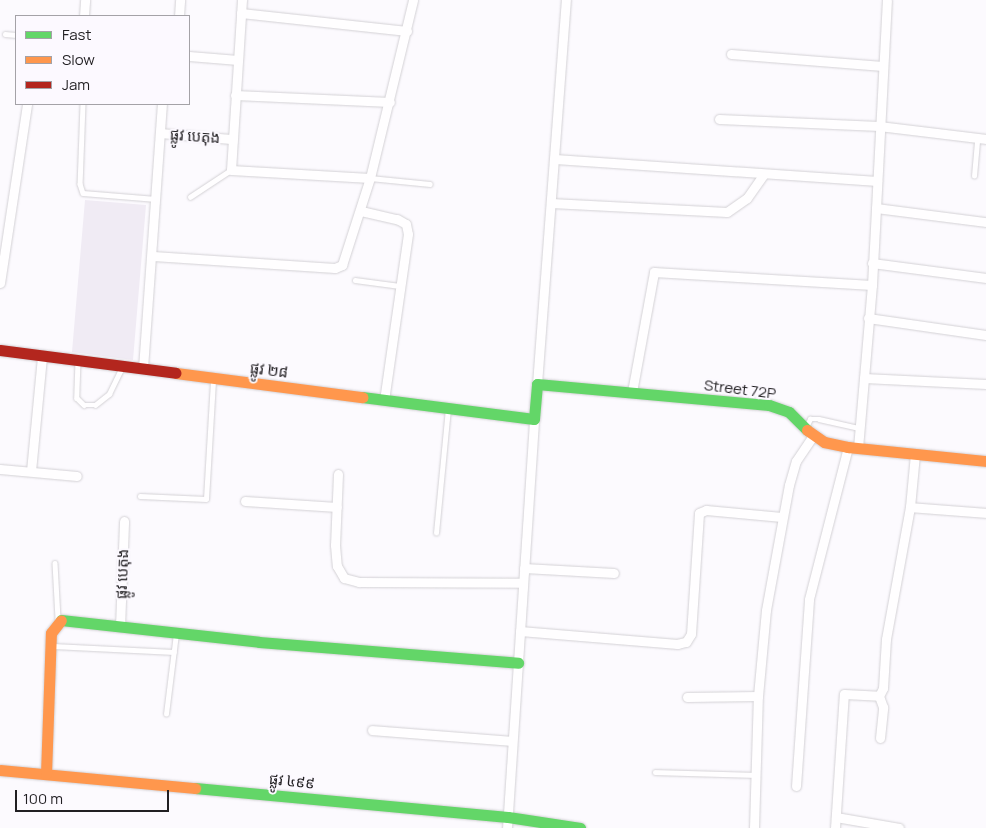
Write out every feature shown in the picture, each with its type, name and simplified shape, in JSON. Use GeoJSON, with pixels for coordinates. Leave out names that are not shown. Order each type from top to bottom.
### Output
{"type":"FeatureCollection","features":[{"type":"Feature","properties":{"kind":"street"},"geometry":{"type":"LineString","coordinates":[[84,15],[85,0]]}},
{"type":"Feature","properties":{"kind":"street"},"geometry":{"type":"LineString","coordinates":[[179,15],[180,0]]}},
{"type":"Feature","properties":{"kind":"street"},"geometry":{"type":"LineString","coordinates":[[242,0],[230,170],[370,178]]}},
{"type":"Feature","properties":{"kind":"street"},"geometry":{"type":"LineString","coordinates":[[153,256],[335,268],[342,265],[361,211],[370,178],[390,102],[413,0]]}},
{"type":"Feature","properties":{"kind":"street"},"geometry":{"type":"LineString","coordinates":[[508,822],[534,419],[566,0]]}},
{"type":"Feature","properties":{"kind":"street"},"geometry":{"type":"LineString","coordinates":[[796,786],[808,599],[853,448],[861,428],[868,318],[872,286],[887,0]]}},
{"type":"Feature","properties":{"kind":"street"},"geometry":{"type":"LineString","coordinates":[[241,12],[407,31]]}},
{"type":"Feature","properties":{"kind":"street"},"geometry":{"type":"LineString","coordinates":[[731,54],[883,66]]}},
{"type":"Feature","properties":{"kind":"street"},"geometry":{"type":"LineString","coordinates":[[190,56],[238,60]]}},
{"type":"Feature","properties":{"kind":"street"},"geometry":{"type":"LineString","coordinates":[[235,95],[390,102]]}},
{"type":"Feature","properties":{"kind":"street"},"geometry":{"type":"LineString","coordinates":[[0,282],[27,105]]}},
{"type":"Feature","properties":{"kind":"street"},"geometry":{"type":"LineString","coordinates":[[143,368],[153,256],[162,105]]}},
{"type":"Feature","properties":{"kind":"street"},"geometry":{"type":"LineString","coordinates":[[719,119],[879,126],[982,139]]}},
{"type":"Feature","properties":{"kind":"street","name":"ផ្លូវ បេតុង"},"geometry":{"type":"LineString","coordinates":[[160,133],[231,139]]}},
{"type":"Feature","properties":{"kind":"street"},"geometry":{"type":"LineString","coordinates":[[555,159],[763,175],[877,181]]}},
{"type":"Feature","properties":{"kind":"street"},"geometry":{"type":"LineString","coordinates":[[551,203],[727,212],[747,198],[763,175]]}},
{"type":"Feature","properties":{"kind":"street"},"geometry":{"type":"LineString","coordinates":[[876,208],[986,222]]}},
{"type":"Feature","properties":{"kind":"street"},"geometry":{"type":"LineString","coordinates":[[361,211],[397,219],[406,224],[408,234],[384,400]]}},
{"type":"Feature","properties":{"kind":"street"},"geometry":{"type":"LineString","coordinates":[[872,263],[986,278]]}},
{"type":"Feature","properties":{"kind":"street"},"geometry":{"type":"LineString","coordinates":[[632,392],[654,272],[872,286]]}},
{"type":"Feature","properties":{"kind":"street"},"geometry":{"type":"LineString","coordinates":[[868,318],[986,335]]}},
{"type":"Feature","properties":{"kind":"street","name":"ផ្លូវ ២៨"},"geometry":{"type":"LineString","coordinates":[[0,350],[534,419]]}},
{"type":"Feature","properties":{"kind":"street"},"geometry":{"type":"LineString","coordinates":[[31,471],[42,356]]}},
{"type":"Feature","properties":{"kind":"street"},"geometry":{"type":"LineString","coordinates":[[864,378],[986,384]]}},
{"type":"Feature","properties":{"kind":"street","name":"Street 72P"},"geometry":{"type":"LineString","coordinates":[[537,384],[769,405],[789,412],[809,432],[853,448],[986,461]]}},
{"type":"Feature","properties":{"kind":"street"},"geometry":{"type":"LineString","coordinates":[[754,828],[754,775],[758,696],[766,610],[782,517],[796,461],[809,432]]}},
{"type":"Feature","properties":{"kind":"street"},"geometry":{"type":"LineString","coordinates":[[880,738],[883,707],[880,696],[883,688],[886,639],[910,507],[915,454]]}},
{"type":"Feature","properties":{"kind":"street"},"geometry":{"type":"LineString","coordinates":[[0,469],[77,476]]}},
{"type":"Feature","properties":{"kind":"street"},"geometry":{"type":"LineString","coordinates":[[338,474],[337,566],[344,578],[359,582],[523,583]]}},
{"type":"Feature","properties":{"kind":"street"},"geometry":{"type":"LineString","coordinates":[[245,501],[337,507]]}},
{"type":"Feature","properties":{"kind":"street"},"geometry":{"type":"LineString","coordinates":[[910,507],[986,514]]}},
{"type":"Feature","properties":{"kind":"street"},"geometry":{"type":"LineString","coordinates":[[520,631],[686,642],[691,634],[699,512],[706,510],[782,517]]}},
{"type":"Feature","properties":{"kind":"street","name":"ផ្លូវ បេតុង"},"geometry":{"type":"LineString","coordinates":[[120,627],[124,521]]}},
{"type":"Feature","properties":{"kind":"street"},"geometry":{"type":"LineString","coordinates":[[524,568],[614,573]]}},
{"type":"Feature","properties":{"kind":"street"},"geometry":{"type":"LineString","coordinates":[[46,774],[50,633],[58,620],[176,633],[518,663]]}},
{"type":"Feature","properties":{"kind":"street"},"geometry":{"type":"LineString","coordinates":[[835,828],[844,694],[880,696]]}},
{"type":"Feature","properties":{"kind":"street"},"geometry":{"type":"LineString","coordinates":[[687,697],[758,696]]}},
{"type":"Feature","properties":{"kind":"street"},"geometry":{"type":"LineString","coordinates":[[372,730],[512,741]]}},
{"type":"Feature","properties":{"kind":"street","name":"ផ្លូវ ៤៩៩"},"geometry":{"type":"LineString","coordinates":[[0,770],[580,828]]}},
{"type":"Feature","properties":{"kind":"street"},"geometry":{"type":"LineString","coordinates":[[836,817],[899,828]]}},
{"type":"Feature","properties":{"kind":"lane"},"geometry":{"type":"LineString","coordinates":[[4,34],[15,35]]}},
{"type":"Feature","properties":{"kind":"lane"},"geometry":{"type":"LineString","coordinates":[[83,105],[80,184],[83,193],[156,199]]}},
{"type":"Feature","properties":{"kind":"lane"},"geometry":{"type":"LineString","coordinates":[[974,176],[982,139]]}},
{"type":"Feature","properties":{"kind":"lane"},"geometry":{"type":"LineString","coordinates":[[190,197],[230,170]]}},
{"type":"Feature","properties":{"kind":"lane"},"geometry":{"type":"LineString","coordinates":[[370,178],[430,184]]}},
{"type":"Feature","properties":{"kind":"lane"},"geometry":{"type":"LineString","coordinates":[[355,280],[400,286]]}},
{"type":"Feature","properties":{"kind":"lane"},"geometry":{"type":"LineString","coordinates":[[78,360],[77,398],[84,405],[95,405],[109,394],[122,366]]}},
{"type":"Feature","properties":{"kind":"lane"},"geometry":{"type":"LineString","coordinates":[[140,496],[206,499],[213,378]]}},
{"type":"Feature","properties":{"kind":"lane"},"geometry":{"type":"LineString","coordinates":[[436,533],[448,408]]}},
{"type":"Feature","properties":{"kind":"lane"},"geometry":{"type":"LineString","coordinates":[[809,432],[810,419],[819,418],[861,428]]}},
{"type":"Feature","properties":{"kind":"lane"},"geometry":{"type":"LineString","coordinates":[[55,563],[58,620]]}},
{"type":"Feature","properties":{"kind":"lane"},"geometry":{"type":"LineString","coordinates":[[166,714],[176,633]]}},
{"type":"Feature","properties":{"kind":"lane"},"geometry":{"type":"LineString","coordinates":[[50,646],[174,652]]}},
{"type":"Feature","properties":{"kind":"lane"},"geometry":{"type":"LineString","coordinates":[[655,772],[754,775]]}},
{"type":"Feature","properties":{"kind":"shaded area"},"geometry":{"type":"Polygon","coordinates":[[[85,200],[146,205],[133,360],[72,352],[85,200]]]}},
{"type":"Feature","properties":{"kind":"traffic: fast"},"geometry":{"type":"LineString","coordinates":[[362,397],[534,419],[537,384],[769,405],[789,412],[807,430]]}},
{"type":"Feature","properties":{"kind":"traffic: fast"},"geometry":{"type":"LineString","coordinates":[[61,620],[259,642],[518,663]]}},
{"type":"Feature","properties":{"kind":"traffic: fast"},"geometry":{"type":"LineString","coordinates":[[195,788],[508,817],[580,828]]}},
{"type":"Feature","properties":{"kind":"traffic: slow"},"geometry":{"type":"LineString","coordinates":[[176,373],[362,397]]}},
{"type":"Feature","properties":{"kind":"traffic: slow"},"geometry":{"type":"LineString","coordinates":[[807,430],[824,442],[848,447],[986,461]]}},
{"type":"Feature","properties":{"kind":"traffic: slow"},"geometry":{"type":"LineString","coordinates":[[46,774],[51,633],[61,620]]}},
{"type":"Feature","properties":{"kind":"traffic: slow"},"geometry":{"type":"LineString","coordinates":[[0,770],[195,788]]}},
{"type":"Feature","properties":{"kind":"traffic: jam"},"geometry":{"type":"LineString","coordinates":[[0,350],[176,373]]}}]}
